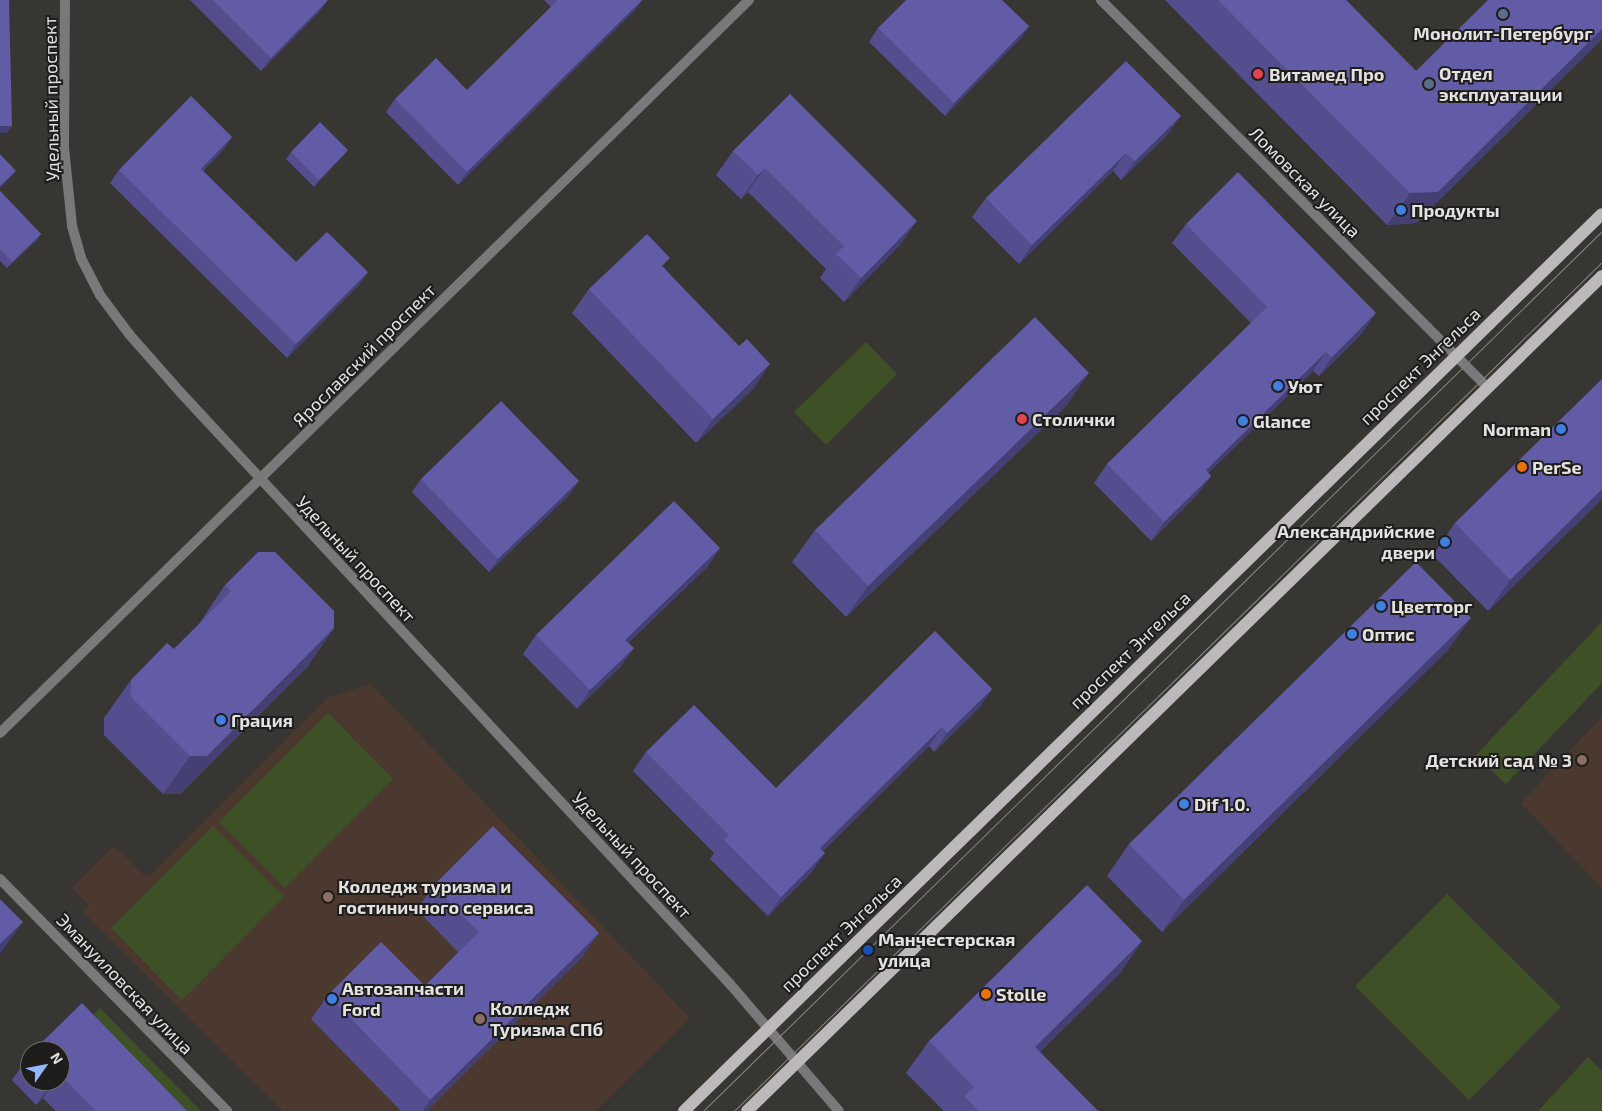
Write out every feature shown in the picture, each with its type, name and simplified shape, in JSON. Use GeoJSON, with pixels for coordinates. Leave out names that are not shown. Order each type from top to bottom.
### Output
{"type":"FeatureCollection","features":[{"type":"Feature","properties":{"kind":"main road","name":"проспект Энгельса"},"geometry":{"type":"LineString","coordinates":[[684,1111],[1602,214]]}},
{"type":"Feature","properties":{"kind":"main road"},"geometry":{"type":"LineString","coordinates":[[747,1111],[1487,386],[1602,276]]}},
{"type":"Feature","properties":{"kind":"street","name":"Удельный проспект"},"geometry":{"type":"LineString","coordinates":[[65,0],[64,148],[72,226],[81,258],[100,294],[129,334],[260,479],[769,1028],[797,1062]]}},
{"type":"Feature","properties":{"kind":"street","name":"Ярославский проспект"},"geometry":{"type":"LineString","coordinates":[[0,733],[749,0]]}},
{"type":"Feature","properties":{"kind":"street","name":"Ломовская улица"},"geometry":{"type":"LineString","coordinates":[[1100,0],[1487,386]]}},
{"type":"Feature","properties":{"kind":"street","name":"Эмануиловская улица"},"geometry":{"type":"LineString","coordinates":[[0,879],[227,1111]]}},
{"type":"Feature","properties":{"kind":"street"},"geometry":{"type":"LineString","coordinates":[[797,1062],[838,1111]]}},
{"type":"Feature","properties":{"kind":"shaded area","name":"Колледж туризма и гостиничного сервиса"},"geometry":{"type":"Polygon","coordinates":[[[371,684],[690,1018],[596,1111],[283,1111],[83,912],[89,905],[72,888],[114,846],[147,878],[327,698],[371,684]]]}},
{"type":"Feature","properties":{"kind":"shaded area","name":"Детский сад № 3"},"geometry":{"type":"Polygon","coordinates":[[[1602,717],[1602,888],[1521,803],[1602,717]]]}},
{"type":"Feature","properties":{"kind":"green space"},"geometry":{"type":"Polygon","coordinates":[[[866,342],[897,374],[826,445],[794,412],[866,342]]]}},
{"type":"Feature","properties":{"kind":"green space"},"geometry":{"type":"Polygon","coordinates":[[[1602,622],[1602,683],[1506,784],[1475,756],[1602,622]]]}},
{"type":"Feature","properties":{"kind":"green space"},"geometry":{"type":"Polygon","coordinates":[[[328,713],[393,779],[285,888],[219,822],[328,713]]]}},
{"type":"Feature","properties":{"kind":"green space"},"geometry":{"type":"Polygon","coordinates":[[[213,826],[284,897],[182,1000],[111,928],[213,826]]]}},
{"type":"Feature","properties":{"kind":"green space"},"geometry":{"type":"Polygon","coordinates":[[[1447,894],[1561,1007],[1469,1100],[1355,986],[1447,894]]]}},
{"type":"Feature","properties":{"kind":"green space"},"geometry":{"type":"Polygon","coordinates":[[[100,1008],[201,1111],[182,1111],[91,1017],[100,1008]]]}},
{"type":"Feature","properties":{"kind":"green space"},"geometry":{"type":"Polygon","coordinates":[[[1588,1057],[1602,1071],[1602,1111],[1538,1111],[1588,1057]]]}},
{"type":"Feature","properties":{"kind":"building"},"geometry":{"type":"Polygon","coordinates":[[[0,0],[9,0],[12,126],[0,126],[0,0]]]}},
{"type":"Feature","properties":{"kind":"building"},"geometry":{"type":"Polygon","coordinates":[[[213,0],[328,0],[271,58],[213,0]]]}},
{"type":"Feature","properties":{"kind":"building"},"geometry":{"type":"Polygon","coordinates":[[[558,0],[642,0],[467,172],[395,99],[436,58],[467,90],[558,0]]]}},
{"type":"Feature","properties":{"kind":"building"},"geometry":{"type":"Polygon","coordinates":[[[906,0],[1002,0],[1029,26],[954,103],[878,28],[906,0]]]}},
{"type":"Feature","properties":{"kind":"building"},"geometry":{"type":"Polygon","coordinates":[[[1218,0],[1346,0],[1416,71],[1488,0],[1602,0],[1602,29],[1438,192],[1410,193],[1218,0]]]}},
{"type":"Feature","properties":{"kind":"building"},"geometry":{"type":"Polygon","coordinates":[[[1126,61],[1181,116],[1135,161],[1126,153],[1032,245],[986,198],[1126,61]]]}},
{"type":"Feature","properties":{"kind":"building"},"geometry":{"type":"Polygon","coordinates":[[[790,94],[917,221],[861,278],[836,254],[844,246],[765,168],[758,175],[733,151],[790,94]]]}},
{"type":"Feature","properties":{"kind":"building"},"geometry":{"type":"Polygon","coordinates":[[[191,96],[232,137],[201,169],[296,262],[327,232],[368,272],[296,344],[119,170],[191,96]]]}},
{"type":"Feature","properties":{"kind":"building"},"geometry":{"type":"Polygon","coordinates":[[[320,122],[348,150],[319,180],[291,152],[320,122]]]}},
{"type":"Feature","properties":{"kind":"building"},"geometry":{"type":"Polygon","coordinates":[[[0,154],[16,171],[0,186],[0,154]]]}},
{"type":"Feature","properties":{"kind":"building"},"geometry":{"type":"Polygon","coordinates":[[[1238,172],[1376,313],[1332,357],[1326,352],[1206,470],[1211,476],[1164,522],[1107,464],[1267,307],[1186,224],[1238,172]]]}},
{"type":"Feature","properties":{"kind":"building"},"geometry":{"type":"Polygon","coordinates":[[[0,191],[41,234],[12,262],[0,249],[0,191]]]}},
{"type":"Feature","properties":{"kind":"building"},"geometry":{"type":"Polygon","coordinates":[[[647,234],[670,258],[662,266],[739,346],[747,339],[770,364],[713,419],[589,289],[647,234]]]}},
{"type":"Feature","properties":{"kind":"building"},"geometry":{"type":"Polygon","coordinates":[[[1035,317],[1089,373],[868,586],[815,530],[1035,317]]]}},
{"type":"Feature","properties":{"kind":"building"},"geometry":{"type":"Polygon","coordinates":[[[1602,379],[1602,489],[1510,580],[1455,523],[1602,379]]]}},
{"type":"Feature","properties":{"kind":"building"},"geometry":{"type":"Polygon","coordinates":[[[501,401],[579,481],[498,559],[421,479],[501,401]]]}},
{"type":"Feature","properties":{"kind":"building"},"geometry":{"type":"Polygon","coordinates":[[[674,501],[720,548],[625,640],[634,648],[590,690],[536,635],[674,501]]]}},
{"type":"Feature","properties":{"kind":"building"},"geometry":{"type":"Polygon","coordinates":[[[258,552],[275,552],[334,611],[334,628],[207,756],[190,756],[131,697],[131,680],[167,643],[174,649],[197,626],[231,591],[225,585],[258,552]]]}},
{"type":"Feature","properties":{"kind":"building"},"geometry":{"type":"Polygon","coordinates":[[[1416,562],[1471,618],[1184,900],[1129,844],[1416,562]]]}},
{"type":"Feature","properties":{"kind":"building"},"geometry":{"type":"Polygon","coordinates":[[[935,631],[992,689],[947,733],[942,727],[820,848],[825,853],[781,897],[724,840],[729,835],[646,752],[694,705],[776,788],[935,631]]]}},
{"type":"Feature","properties":{"kind":"building"},"geometry":{"type":"Polygon","coordinates":[[[493,826],[599,933],[430,1100],[328,995],[381,942],[425,986],[479,932],[433,886],[493,826]]]}},
{"type":"Feature","properties":{"kind":"building"},"geometry":{"type":"Polygon","coordinates":[[[1087,885],[1142,941],[1035,1047],[1098,1111],[979,1111],[964,1096],[974,1087],[929,1041],[1087,885]]]}},
{"type":"Feature","properties":{"kind":"building"},"geometry":{"type":"Polygon","coordinates":[[[0,899],[23,922],[0,944],[0,899]]]}},
{"type":"Feature","properties":{"kind":"building"},"geometry":{"type":"Polygon","coordinates":[[[82,1003],[187,1111],[96,1111],[70,1084],[70,1041],[43,1041],[82,1003]]]}},
{"type":"Feature","properties":{"kind":"tram line"},"geometry":{"type":"LineString","coordinates":[[703,1111],[1602,231]]}},
{"type":"Feature","properties":{"kind":"tram line"},"geometry":{"type":"LineString","coordinates":[[734,1111],[1602,262]]}},
{"type":"Feature","properties":{"kind":"place","name":"Монолит-Петербург"},"geometry":{"type":"Point","coordinates":[1503,14]}},
{"type":"Feature","properties":{"kind":"place","name":"Витамед Про"},"geometry":{"type":"Point","coordinates":[1258,74]}},
{"type":"Feature","properties":{"kind":"place","name":"Отдел эксплуатации"},"geometry":{"type":"Point","coordinates":[1429,84]}},
{"type":"Feature","properties":{"kind":"place","name":"Продукты"},"geometry":{"type":"Point","coordinates":[1401,210]}},
{"type":"Feature","properties":{"kind":"place","name":"Уют"},"geometry":{"type":"Point","coordinates":[1278,386]}},
{"type":"Feature","properties":{"kind":"place","name":"Столички"},"geometry":{"type":"Point","coordinates":[1022,419]}},
{"type":"Feature","properties":{"kind":"place","name":"Glance"},"geometry":{"type":"Point","coordinates":[1243,421]}},
{"type":"Feature","properties":{"kind":"place","name":"Norman"},"geometry":{"type":"Point","coordinates":[1561,429]}},
{"type":"Feature","properties":{"kind":"place","name":"PerSe"},"geometry":{"type":"Point","coordinates":[1522,467]}},
{"type":"Feature","properties":{"kind":"place","name":"Александрийские двери"},"geometry":{"type":"Point","coordinates":[1445,542]}},
{"type":"Feature","properties":{"kind":"place","name":"Цветторг"},"geometry":{"type":"Point","coordinates":[1381,606]}},
{"type":"Feature","properties":{"kind":"place","name":"Оптис"},"geometry":{"type":"Point","coordinates":[1352,634]}},
{"type":"Feature","properties":{"kind":"place","name":"Грация"},"geometry":{"type":"Point","coordinates":[221,720]}},
{"type":"Feature","properties":{"kind":"place","name":"Детский сад № 3"},"geometry":{"type":"Point","coordinates":[1582,760]}},
{"type":"Feature","properties":{"kind":"place","name":"Dif 1.0."},"geometry":{"type":"Point","coordinates":[1184,804]}},
{"type":"Feature","properties":{"kind":"place","name":"Колледж туризма и гостиничного сервиса"},"geometry":{"type":"Point","coordinates":[328,897]}},
{"type":"Feature","properties":{"kind":"place","name":"Манчестерская улица"},"geometry":{"type":"Point","coordinates":[868,950]}},
{"type":"Feature","properties":{"kind":"place","name":"Stolle"},"geometry":{"type":"Point","coordinates":[986,994]}},
{"type":"Feature","properties":{"kind":"place","name":"Автозапчасти Ford"},"geometry":{"type":"Point","coordinates":[332,999]}},
{"type":"Feature","properties":{"kind":"place","name":"Колледж Туризма СПб"},"geometry":{"type":"Point","coordinates":[480,1019]}}]}
